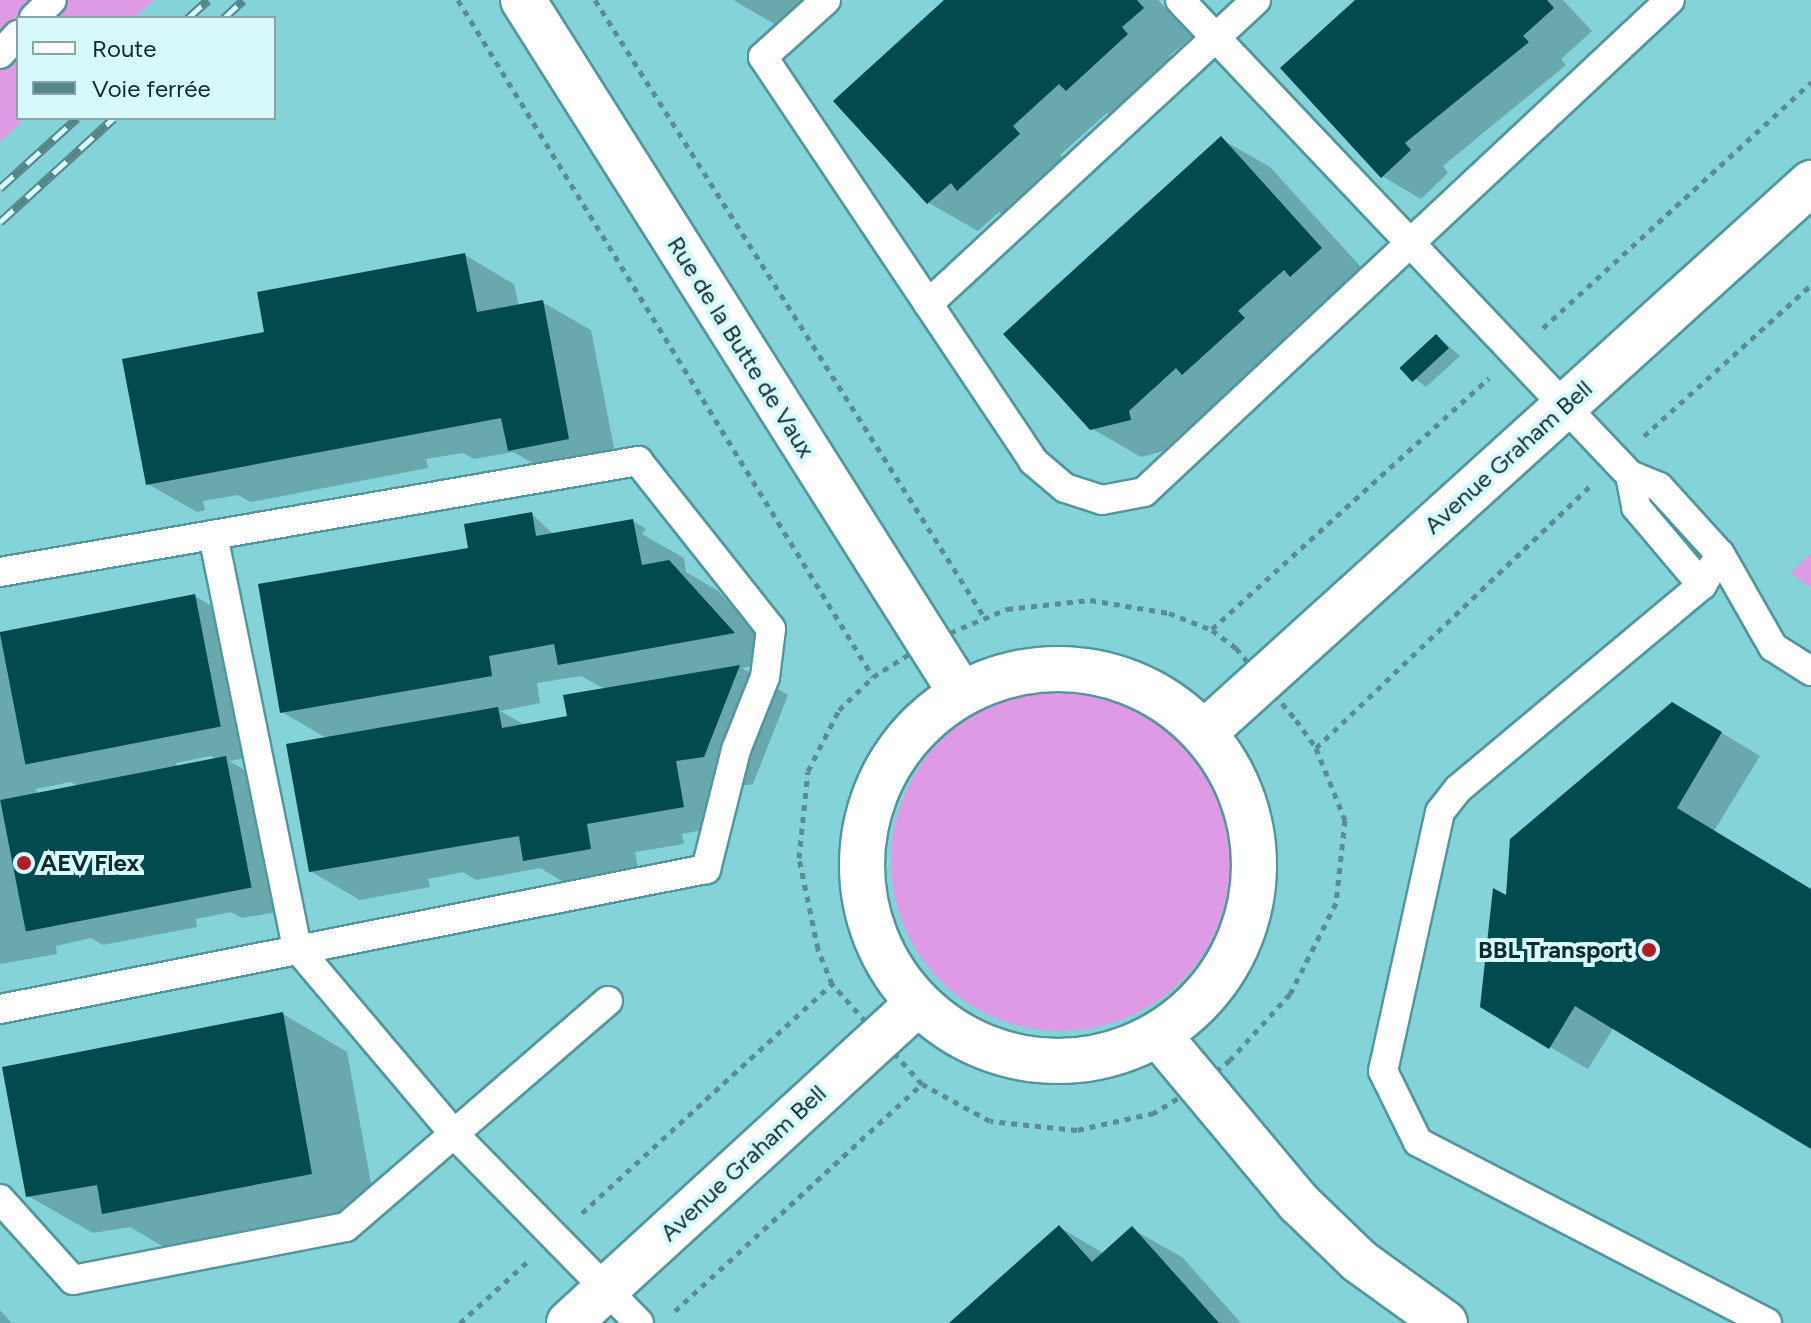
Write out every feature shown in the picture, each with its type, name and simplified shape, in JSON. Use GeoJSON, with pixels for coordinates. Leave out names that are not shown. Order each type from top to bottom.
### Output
{"type":"FeatureCollection","features":[{"type":"Feature","properties":{"kind":"street","name":"Rue de la Butte de Vaux"},"geometry":{"type":"LineString","coordinates":[[523,0],[961,693]]}},
{"type":"Feature","properties":{"kind":"street","name":"Avenue Graham Bell"},"geometry":{"type":"LineString","coordinates":[[1205,732],[1811,183]]}},
{"type":"Feature","properties":{"kind":"street"},"geometry":{"type":"LineString","coordinates":[[1060,668],[1111,675],[1158,695],[1205,732],[1235,776],[1254,835],[1253,896],[1234,955],[1198,1005],[1161,1038],[1089,1060],[1026,1060],[967,1041],[917,1004],[879,945],[863,898],[863,838],[889,768],[914,731],[961,693],[1009,674],[1060,668]]}},
{"type":"Feature","properties":{"kind":"street","name":"Avenue Graham Bell"},"geometry":{"type":"LineString","coordinates":[[569,1323],[917,1004]]}},
{"type":"Feature","properties":{"kind":"street"},"geometry":{"type":"LineString","coordinates":[[1161,1038],[1198,1086],[1299,1203],[1349,1251],[1445,1323]]}},
{"type":"Feature","properties":{"kind":"lane"},"geometry":{"type":"LineString","coordinates":[[36,16],[52,0]]}},
{"type":"Feature","properties":{"kind":"lane"},"geometry":{"type":"LineString","coordinates":[[826,0],[763,57],[1033,461],[1065,488],[1102,500],[1144,492],[1670,0]]}},
{"type":"Feature","properties":{"kind":"lane"},"geometry":{"type":"LineString","coordinates":[[1180,0],[1623,468],[1659,487],[1720,554],[1773,647],[1811,671]]}},
{"type":"Feature","properties":{"kind":"lane"},"geometry":{"type":"LineString","coordinates":[[928,304],[1256,0]]}},
{"type":"Feature","properties":{"kind":"lane"},"geometry":{"type":"LineString","coordinates":[[0,54],[16,37]]}},
{"type":"Feature","properties":{"kind":"lane"},"geometry":{"type":"LineString","coordinates":[[0,572],[638,461],[771,629],[765,677],[736,750],[706,869],[0,1009]]}},
{"type":"Feature","properties":{"kind":"lane"},"geometry":{"type":"LineString","coordinates":[[1623,468],[1636,507],[1702,585]]}},
{"type":"Feature","properties":{"kind":"lane"},"geometry":{"type":"LineString","coordinates":[[213,535],[297,948],[454,1134],[639,1323]]}},
{"type":"Feature","properties":{"kind":"lane"},"geometry":{"type":"LineString","coordinates":[[1720,554],[1702,585],[1458,789],[1440,812],[1383,1071],[1418,1142],[1767,1323]]}},
{"type":"Feature","properties":{"kind":"lane"},"geometry":{"type":"LineString","coordinates":[[0,1199],[73,1280],[346,1227],[608,1001]]}},
{"type":"Feature","properties":{"kind":"path"},"geometry":{"type":"LineString","coordinates":[[458,0],[873,677]]}},
{"type":"Feature","properties":{"kind":"path"},"geometry":{"type":"LineString","coordinates":[[595,0],[985,618]]}},
{"type":"Feature","properties":{"kind":"path"},"geometry":{"type":"LineString","coordinates":[[1316,748],[1623,468],[1811,285]]}},
{"type":"Feature","properties":{"kind":"path"},"geometry":{"type":"LineString","coordinates":[[1090,600],[1169,613],[1212,630],[1262,679],[1316,748],[1345,820],[1336,903],[1290,994],[1230,1060],[1198,1086],[1154,1113],[1077,1130],[990,1121],[922,1084],[832,984],[818,949],[799,858],[808,771],[839,710],[873,677],[928,642],[1007,609],[1090,600]]}},
{"type":"Feature","properties":{"kind":"path"},"geometry":{"type":"LineString","coordinates":[[460,1323],[832,984]]}},
{"type":"Feature","properties":{"kind":"path"},"geometry":{"type":"LineString","coordinates":[[662,1323],[922,1084]]}},
{"type":"Feature","properties":{"kind":"shaded area"},"geometry":{"type":"Polygon","coordinates":[[[0,0],[154,0],[136,16],[16,16],[16,120],[24,120],[0,142],[0,0]]]}},
{"type":"Feature","properties":{"kind":"shaded area"},"geometry":{"type":"Polygon","coordinates":[[[154,0],[1811,0],[1811,1323],[0,1323],[0,142],[24,120],[276,120],[276,16],[136,16],[154,0]]]}},
{"type":"Feature","properties":{"kind":"shaded area"},"geometry":{"type":"Polygon","coordinates":[[[1811,554],[1811,587],[1790,573],[1811,554]]]}},
{"type":"Feature","properties":{"kind":"shaded area"},"geometry":{"type":"Polygon","coordinates":[[[1061,691],[1110,698],[1141,711],[1169,729],[1193,753],[1211,781],[1224,812],[1231,861],[1224,910],[1211,941],[1193,969],[1169,993],[1141,1011],[1110,1024],[1061,1031],[1012,1024],[981,1011],[953,993],[929,969],[911,941],[898,910],[891,861],[898,812],[911,781],[929,753],[953,729],[981,711],[1012,698],[1061,691]]]}},
{"type":"Feature","properties":{"kind":"building"},"geometry":{"type":"Polygon","coordinates":[[[944,0],[1137,0],[1144,8],[1122,27],[1128,34],[1066,91],[1059,84],[1013,126],[1020,134],[957,191],[951,183],[927,204],[833,101],[944,0]]]}},
{"type":"Feature","properties":{"kind":"building"},"geometry":{"type":"Polygon","coordinates":[[[1355,0],[1547,0],[1554,8],[1523,36],[1529,42],[1405,143],[1411,150],[1381,178],[1280,68],[1355,0]]]}},
{"type":"Feature","properties":{"kind":"building"},"geometry":{"type":"Polygon","coordinates":[[[1221,136],[1322,248],[1290,277],[1284,270],[1238,311],[1245,318],[1182,375],[1176,368],[1129,411],[1131,420],[1090,430],[1003,334],[1221,136]]]}},
{"type":"Feature","properties":{"kind":"building"},"geometry":{"type":"Polygon","coordinates":[[[465,253],[477,312],[543,300],[569,439],[508,451],[501,418],[146,485],[122,359],[264,332],[257,292],[465,253]]]}},
{"type":"Feature","properties":{"kind":"building"},"geometry":{"type":"Polygon","coordinates":[[[1436,334],[1449,348],[1412,382],[1399,368],[1436,334]]]}},
{"type":"Feature","properties":{"kind":"building"},"geometry":{"type":"Polygon","coordinates":[[[532,512],[536,536],[633,519],[642,565],[669,560],[735,633],[558,665],[554,644],[489,656],[492,676],[280,713],[258,584],[468,548],[464,524],[532,512]]]}},
{"type":"Feature","properties":{"kind":"building"},"geometry":{"type":"Polygon","coordinates":[[[195,594],[221,727],[25,764],[0,632],[195,594]]]}},
{"type":"Feature","properties":{"kind":"building"},"geometry":{"type":"Polygon","coordinates":[[[740,665],[704,757],[676,761],[684,807],[587,824],[591,849],[523,861],[519,836],[309,872],[286,744],[498,707],[502,728],[567,716],[563,695],[740,665]]]}},
{"type":"Feature","properties":{"kind":"building","name":"BBL Transport"},"geometry":{"type":"Polygon","coordinates":[[[1672,702],[1722,732],[1677,808],[1811,889],[1811,1149],[1575,1006],[1549,1049],[1480,1007],[1493,888],[1506,895],[1510,839],[1672,702]]]}},
{"type":"Feature","properties":{"kind":"building"},"geometry":{"type":"Polygon","coordinates":[[[226,756],[252,888],[26,931],[0,800],[226,756]]]}},
{"type":"Feature","properties":{"kind":"building"},"geometry":{"type":"Polygon","coordinates":[[[283,1012],[312,1174],[102,1214],[97,1185],[26,1197],[2,1067],[283,1012]]]}},
{"type":"Feature","properties":{"kind":"building"},"geometry":{"type":"Polygon","coordinates":[[[1059,1225],[1092,1262],[1132,1226],[1219,1323],[949,1323],[1059,1225]]]}},
{"type":"Feature","properties":{"kind":"railway"},"geometry":{"type":"LineString","coordinates":[[190,16],[208,0]]}},
{"type":"Feature","properties":{"kind":"railway"},"geometry":{"type":"LineString","coordinates":[[226,16],[243,0]]}},
{"type":"Feature","properties":{"kind":"railway"},"geometry":{"type":"LineString","coordinates":[[0,188],[75,120]]}},
{"type":"Feature","properties":{"kind":"railway"},"geometry":{"type":"LineString","coordinates":[[0,222],[112,120]]}},
{"type":"Feature","properties":{"kind":"place","name":"AEV Flex"},"geometry":{"type":"Point","coordinates":[24,863]}},
{"type":"Feature","properties":{"kind":"place","name":"BBL Transport"},"geometry":{"type":"Point","coordinates":[1649,950]}}]}
